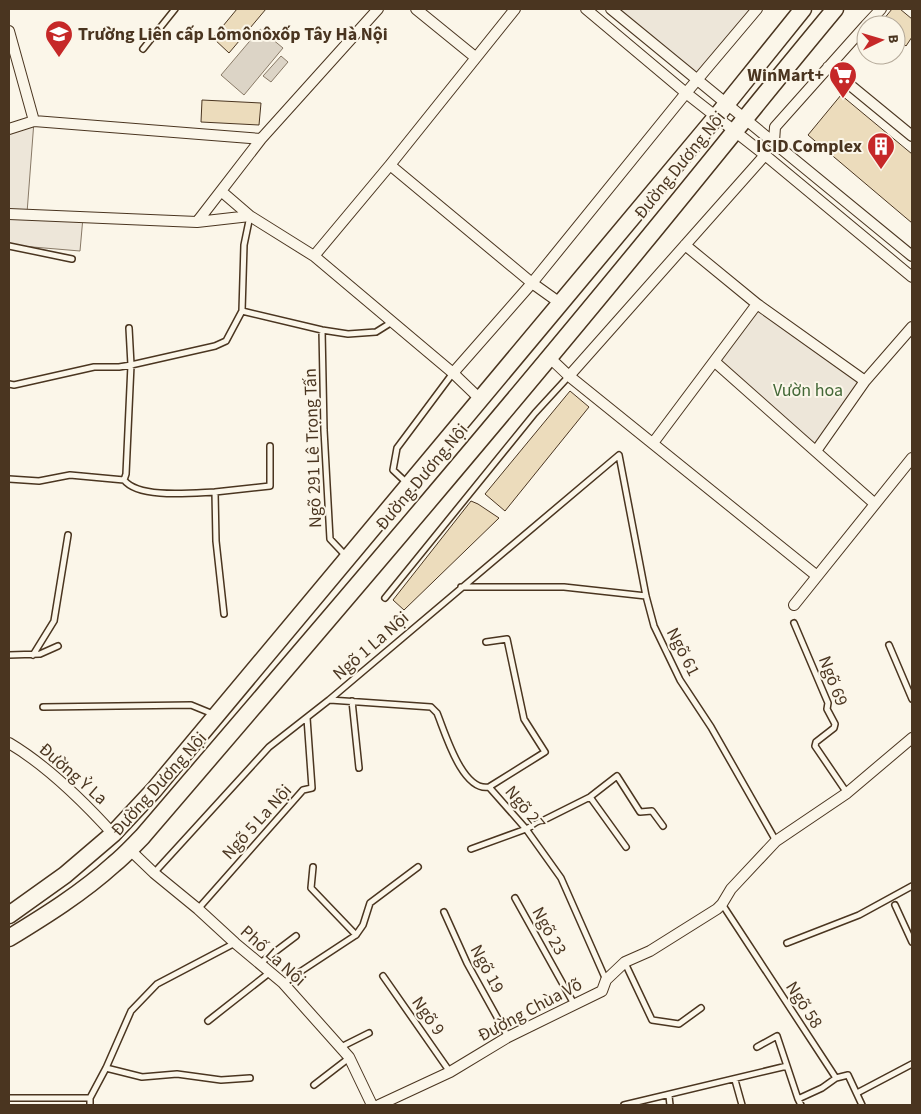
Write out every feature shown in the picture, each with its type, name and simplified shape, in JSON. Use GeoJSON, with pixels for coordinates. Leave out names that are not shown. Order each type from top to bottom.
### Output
{"type":"FeatureCollection","features":[{"type":"Feature","properties":{"kind":"main road","name":"Đường Dương Nội"},"geometry":{"type":"LineString","coordinates":[[9,915],[65,875],[114,834],[154,790],[716,117],[802,9]]}},
{"type":"Feature","properties":{"kind":"main road","name":"Đường Dương Nội"},"geometry":{"type":"LineString","coordinates":[[9,938],[80,892],[114,864],[142,837],[365,576],[643,244],[738,124],[835,9]]}},
{"type":"Feature","properties":{"kind":"main road"},"geometry":{"type":"LineString","coordinates":[[114,834],[129,849]]}},
{"type":"Feature","properties":{"kind":"street"},"geometry":{"type":"LineString","coordinates":[[197,222],[261,139],[378,9]]}},
{"type":"Feature","properties":{"kind":"street"},"geometry":{"type":"LineString","coordinates":[[416,9],[475,57]]}},
{"type":"Feature","properties":{"kind":"street"},"geometry":{"type":"LineString","coordinates":[[314,256],[390,166],[515,9]]}},
{"type":"Feature","properties":{"kind":"street"},"geometry":{"type":"LineString","coordinates":[[586,9],[716,117],[738,124],[774,142],[912,256]]}},
{"type":"Feature","properties":{"kind":"street"},"geometry":{"type":"LineString","coordinates":[[611,9],[726,104],[738,124],[765,155],[912,277]]}},
{"type":"Feature","properties":{"kind":"street"},"geometry":{"type":"LineString","coordinates":[[453,373],[532,283],[756,9]]}},
{"type":"Feature","properties":{"kind":"street"},"geometry":{"type":"LineString","coordinates":[[9,31],[34,120]]}},
{"type":"Feature","properties":{"kind":"street"},"geometry":{"type":"LineString","coordinates":[[774,142],[775,126],[856,36]]}},
{"type":"Feature","properties":{"kind":"street"},"geometry":{"type":"LineString","coordinates":[[828,67],[911,132]]}},
{"type":"Feature","properties":{"kind":"street"},"geometry":{"type":"LineString","coordinates":[[9,128],[34,120],[261,139]]}},
{"type":"Feature","properties":{"kind":"street"},"geometry":{"type":"LineString","coordinates":[[569,376],[765,155]]}},
{"type":"Feature","properties":{"kind":"street"},"geometry":{"type":"LineString","coordinates":[[390,166],[532,283],[560,303]]}},
{"type":"Feature","properties":{"kind":"street"},"geometry":{"type":"LineString","coordinates":[[221,190],[250,216],[314,256],[453,373],[480,399]]}},
{"type":"Feature","properties":{"kind":"street"},"geometry":{"type":"LineString","coordinates":[[9,214],[197,222],[250,216]]}},
{"type":"Feature","properties":{"kind":"street"},"geometry":{"type":"LineString","coordinates":[[685,245],[757,304],[865,381]]}},
{"type":"Feature","properties":{"kind":"street"},"geometry":{"type":"LineString","coordinates":[[653,443],[757,304]]}},
{"type":"Feature","properties":{"kind":"street"},"geometry":{"type":"LineString","coordinates":[[816,451],[865,381],[912,327]]}},
{"type":"Feature","properties":{"kind":"street"},"geometry":{"type":"LineString","coordinates":[[549,356],[569,376],[817,576]]}},
{"type":"Feature","properties":{"kind":"street"},"geometry":{"type":"LineString","coordinates":[[715,362],[875,504]]}},
{"type":"Feature","properties":{"kind":"street"},"geometry":{"type":"LineString","coordinates":[[794,605],[912,458]]}},
{"type":"Feature","properties":{"kind":"street","name":"Đường Chùa Võ"},"geometry":{"type":"LineString","coordinates":[[379,1105],[450,1072],[508,1037],[602,991],[606,980],[625,962],[650,951],[717,909],[731,889],[776,841],[847,793],[912,738]]}},
{"type":"Feature","properties":{"kind":"street","name":"Đường Ỷ La"},"geometry":{"type":"LineString","coordinates":[[9,743],[22,751],[85,803],[114,834]]}},
{"type":"Feature","properties":{"kind":"street","name":"Phố La Nội"},"geometry":{"type":"LineString","coordinates":[[129,849],[235,944],[282,983],[350,1057],[372,1105]]}},
{"type":"Feature","properties":{"kind":"lane"},"geometry":{"type":"LineString","coordinates":[[143,49],[175,9]]}},
{"type":"Feature","properties":{"kind":"lane"},"geometry":{"type":"LineString","coordinates":[[9,384],[14,385],[94,367],[131,365],[215,346],[226,341],[242,311],[244,245],[250,216]]}},
{"type":"Feature","properties":{"kind":"lane"},"geometry":{"type":"LineString","coordinates":[[9,246],[72,260]]}},
{"type":"Feature","properties":{"kind":"lane"},"geometry":{"type":"LineString","coordinates":[[242,311],[322,330],[348,334],[376,332],[392,322]]}},
{"type":"Feature","properties":{"kind":"lane"},"geometry":{"type":"LineString","coordinates":[[124,480],[126,474],[131,365],[129,328]]}},
{"type":"Feature","properties":{"kind":"lane","name":"Ngõ 291 Lê Trọng Tấn"},"geometry":{"type":"LineString","coordinates":[[322,330],[324,430],[330,539],[348,557]]}},
{"type":"Feature","properties":{"kind":"lane"},"geometry":{"type":"LineString","coordinates":[[408,484],[392,470],[398,448],[453,373]]}},
{"type":"Feature","properties":{"kind":"lane"},"geometry":{"type":"LineString","coordinates":[[385,598],[535,412],[569,376]]}},
{"type":"Feature","properties":{"kind":"lane"},"geometry":{"type":"LineString","coordinates":[[9,480],[39,481],[70,475],[124,480],[128,485],[146,491],[175,494],[270,486],[270,446]]}},
{"type":"Feature","properties":{"kind":"lane","name":"Ngõ 1 La Nội"},"geometry":{"type":"LineString","coordinates":[[154,873],[269,747],[329,700],[619,455]]}},
{"type":"Feature","properties":{"kind":"lane","name":"Ngõ 61"},"geometry":{"type":"LineString","coordinates":[[619,455],[646,596],[654,626],[680,680],[711,726],[776,841]]}},
{"type":"Feature","properties":{"kind":"lane"},"geometry":{"type":"LineString","coordinates":[[215,492],[216,541],[224,614]]}},
{"type":"Feature","properties":{"kind":"lane"},"geometry":{"type":"LineString","coordinates":[[32,655],[54,621],[68,535]]}},
{"type":"Feature","properties":{"kind":"lane"},"geometry":{"type":"LineString","coordinates":[[461,587],[564,588],[646,596]]}},
{"type":"Feature","properties":{"kind":"lane","name":"Ngõ 69"},"geometry":{"type":"LineString","coordinates":[[794,623],[828,703],[827,709],[835,724],[834,728],[816,742],[815,746],[847,793]]}},
{"type":"Feature","properties":{"kind":"lane","name":"Ngõ 27"},"geometry":{"type":"LineString","coordinates":[[486,642],[507,640],[524,719],[545,752],[489,787],[526,829],[562,878],[606,980]]}},
{"type":"Feature","properties":{"kind":"lane"},"geometry":{"type":"LineString","coordinates":[[889,645],[912,699]]}},
{"type":"Feature","properties":{"kind":"lane"},"geometry":{"type":"LineString","coordinates":[[9,656],[40,654],[58,646]]}},
{"type":"Feature","properties":{"kind":"lane"},"geometry":{"type":"LineString","coordinates":[[329,700],[431,707],[437,713],[466,776],[475,786],[489,787]]}},
{"type":"Feature","properties":{"kind":"lane"},"geometry":{"type":"LineString","coordinates":[[352,701],[359,768]]}},
{"type":"Feature","properties":{"kind":"lane"},"geometry":{"type":"LineString","coordinates":[[43,707],[191,705],[216,715]]}},
{"type":"Feature","properties":{"kind":"lane","name":"Ngõ 5 La Nội"},"geometry":{"type":"LineString","coordinates":[[198,909],[303,790],[312,788],[307,718]]}},
{"type":"Feature","properties":{"kind":"lane"},"geometry":{"type":"LineString","coordinates":[[471,849],[526,829],[590,797],[617,776],[640,812],[652,811],[663,826]]}},
{"type":"Feature","properties":{"kind":"lane"},"geometry":{"type":"LineString","coordinates":[[590,797],[626,847]]}},
{"type":"Feature","properties":{"kind":"lane"},"geometry":{"type":"LineString","coordinates":[[282,983],[356,935],[363,925],[370,903],[418,866]]}},
{"type":"Feature","properties":{"kind":"lane"},"geometry":{"type":"LineString","coordinates":[[313,867],[311,888],[356,935]]}},
{"type":"Feature","properties":{"kind":"lane"},"geometry":{"type":"LineString","coordinates":[[788,943],[859,915],[912,886]]}},
{"type":"Feature","properties":{"kind":"lane","name":"Ngõ 23"},"geometry":{"type":"LineString","coordinates":[[515,898],[574,1004]]}},
{"type":"Feature","properties":{"kind":"lane","name":"Ngõ 58"},"geometry":{"type":"LineString","coordinates":[[722,904],[836,1078]]}},
{"type":"Feature","properties":{"kind":"lane"},"geometry":{"type":"LineString","coordinates":[[895,905],[912,942]]}},
{"type":"Feature","properties":{"kind":"lane","name":"Ngõ 19"},"geometry":{"type":"LineString","coordinates":[[444,912],[467,963],[508,1037]]}},
{"type":"Feature","properties":{"kind":"lane"},"geometry":{"type":"LineString","coordinates":[[258,964],[296,936]]}},
{"type":"Feature","properties":{"kind":"lane"},"geometry":{"type":"LineString","coordinates":[[90,1105],[90,1098],[106,1068],[131,1011],[157,984],[235,944]]}},
{"type":"Feature","properties":{"kind":"lane"},"geometry":{"type":"LineString","coordinates":[[625,962],[652,1020],[679,1024],[701,1008]]}},
{"type":"Feature","properties":{"kind":"lane"},"geometry":{"type":"LineString","coordinates":[[208,1021],[269,973]]}},
{"type":"Feature","properties":{"kind":"lane","name":"Ngõ 9"},"geometry":{"type":"LineString","coordinates":[[383,976],[450,1072]]}},
{"type":"Feature","properties":{"kind":"lane"},"geometry":{"type":"LineString","coordinates":[[340,1048],[369,1033]]}},
{"type":"Feature","properties":{"kind":"lane"},"geometry":{"type":"LineString","coordinates":[[758,1047],[776,1036],[801,1105]]}},
{"type":"Feature","properties":{"kind":"lane"},"geometry":{"type":"LineString","coordinates":[[314,1085],[350,1057]]}},
{"type":"Feature","properties":{"kind":"lane"},"geometry":{"type":"LineString","coordinates":[[857,1093],[912,1064]]}},
{"type":"Feature","properties":{"kind":"lane"},"geometry":{"type":"LineString","coordinates":[[624,1105],[669,1096],[787,1066]]}},
{"type":"Feature","properties":{"kind":"lane"},"geometry":{"type":"LineString","coordinates":[[106,1068],[142,1077],[177,1074],[222,1080],[250,1078]]}},
{"type":"Feature","properties":{"kind":"lane"},"geometry":{"type":"LineString","coordinates":[[798,1099],[822,1088],[836,1078],[848,1075],[862,1105]]}},
{"type":"Feature","properties":{"kind":"lane"},"geometry":{"type":"LineString","coordinates":[[735,1080],[742,1105]]}},
{"type":"Feature","properties":{"kind":"lane"},"geometry":{"type":"LineString","coordinates":[[669,1096],[670,1105]]}},
{"type":"Feature","properties":{"kind":"lane"},"geometry":{"type":"LineString","coordinates":[[9,1098],[90,1098]]}},
{"type":"Feature","properties":{"kind":"green space"},"geometry":{"type":"Polygon","coordinates":[[[617,9],[752,9],[698,74],[617,9]]]}},
{"type":"Feature","properties":{"kind":"green space"},"geometry":{"type":"Polygon","coordinates":[[[34,121],[27,213],[9,212],[9,129],[34,121]]]}},
{"type":"Feature","properties":{"kind":"green space"},"geometry":{"type":"Polygon","coordinates":[[[9,214],[83,217],[80,251],[9,245],[9,214]]]}},
{"type":"Feature","properties":{"kind":"green space","name":"Vườn hoa"},"geometry":{"type":"Polygon","coordinates":[[[757,307],[863,381],[815,449],[717,362],[757,307]]]}},
{"type":"Feature","properties":{"kind":"shaded area"},"geometry":{"type":"Polygon","coordinates":[[[260,29],[283,48],[244,95],[221,75],[260,29]]]}},
{"type":"Feature","properties":{"kind":"shaded area"},"geometry":{"type":"Polygon","coordinates":[[[281,56],[288,62],[271,82],[263,76],[281,56]]]}},
{"type":"Feature","properties":{"kind":"building"},"geometry":{"type":"Polygon","coordinates":[[[237,9],[266,9],[229,53],[213,38],[237,9]]]}},
{"type":"Feature","properties":{"kind":"building"},"geometry":{"type":"Polygon","coordinates":[[[892,9],[900,9],[912,19],[912,37],[906,46],[906,15],[887,15],[892,9]]]}},
{"type":"Feature","properties":{"kind":"building","name":"ICID Complex"},"geometry":{"type":"Polygon","coordinates":[[[841,95],[912,154],[912,223],[808,135],[841,95]]]}},
{"type":"Feature","properties":{"kind":"building"},"geometry":{"type":"Polygon","coordinates":[[[202,100],[261,103],[259,125],[201,122],[202,100]]]}},
{"type":"Feature","properties":{"kind":"building"},"geometry":{"type":"Polygon","coordinates":[[[570,391],[589,407],[505,511],[485,494],[570,391]]]}},
{"type":"Feature","properties":{"kind":"building"},"geometry":{"type":"Polygon","coordinates":[[[471,501],[499,518],[404,610],[393,600],[471,501]]]}},
{"type":"Feature","properties":{"kind":"place","name":"Trường Liên cấp Lômônôxốp Tây Hà Nội"},"geometry":{"type":"Point","coordinates":[59,58]}},
{"type":"Feature","properties":{"kind":"place","name":"WinMart+"},"geometry":{"type":"Point","coordinates":[843,99]}},
{"type":"Feature","properties":{"kind":"place","name":"ICID Complex"},"geometry":{"type":"Point","coordinates":[881,170]}}]}
